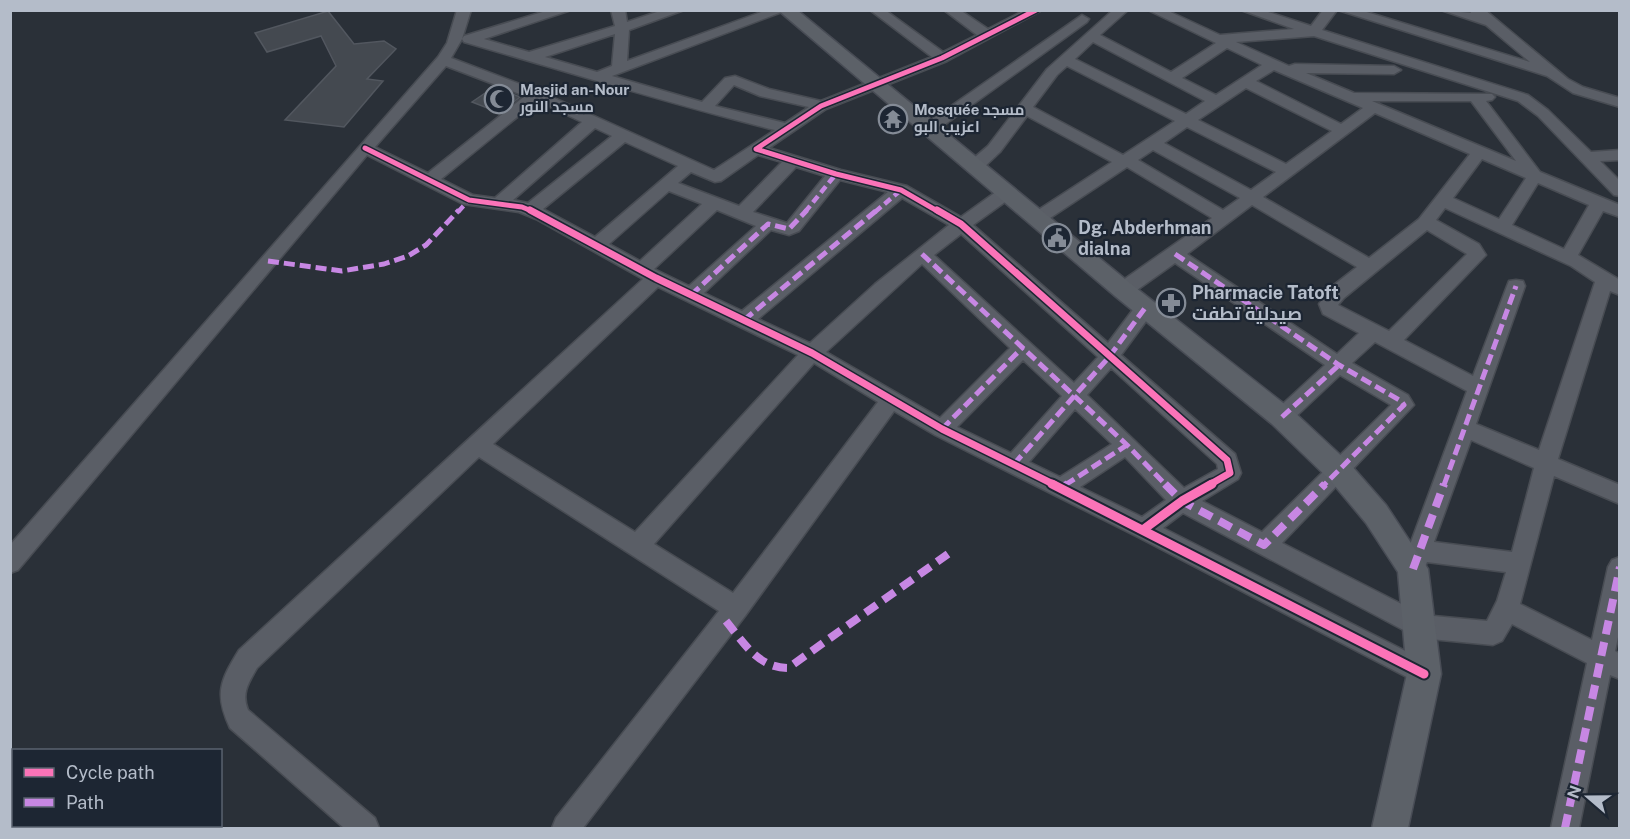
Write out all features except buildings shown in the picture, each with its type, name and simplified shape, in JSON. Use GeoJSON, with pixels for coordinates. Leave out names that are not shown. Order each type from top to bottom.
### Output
{"type":"FeatureCollection","features":[{"type":"Feature","properties":{"kind":"main road"},"geometry":{"type":"LineString","coordinates":[[786,10],[1123,290],[1282,417],[1340,471],[1416,560],[1424,674],[1390,828]]}},
{"type":"Feature","properties":{"kind":"street"},"geometry":{"type":"LineString","coordinates":[[10,562],[365,147],[462,41],[464,10]]}},
{"type":"Feature","properties":{"kind":"street"},"geometry":{"type":"LineString","coordinates":[[618,10],[622,28],[619,69]]}},
{"type":"Feature","properties":{"kind":"street"},"geometry":{"type":"LineString","coordinates":[[462,41],[530,38],[585,39],[678,10]]}},
{"type":"Feature","properties":{"kind":"street"},"geometry":{"type":"LineString","coordinates":[[596,77],[781,10]]}},
{"type":"Feature","properties":{"kind":"street"},"geometry":{"type":"LineString","coordinates":[[876,10],[942,58]]}},
{"type":"Feature","properties":{"kind":"street"},"geometry":{"type":"LineString","coordinates":[[950,10],[987,35]]}},
{"type":"Feature","properties":{"kind":"street"},"geometry":{"type":"LineString","coordinates":[[974,167],[994,149],[1052,72],[1122,10]]}},
{"type":"Feature","properties":{"kind":"street"},"geometry":{"type":"LineString","coordinates":[[1154,10],[1278,66],[1620,212]]}},
{"type":"Feature","properties":{"kind":"street"},"geometry":{"type":"LineString","coordinates":[[1247,10],[1523,98],[1543,113],[1620,191]]}},
{"type":"Feature","properties":{"kind":"street"},"geometry":{"type":"LineString","coordinates":[[1172,78],[1221,41],[1313,32],[1331,10]]}},
{"type":"Feature","properties":{"kind":"street"},"geometry":{"type":"LineString","coordinates":[[1344,10],[1548,72]]}},
{"type":"Feature","properties":{"kind":"street"},"geometry":{"type":"LineString","coordinates":[[1447,10],[1489,22]]}},
{"type":"Feature","properties":{"kind":"street"},"geometry":{"type":"LineString","coordinates":[[1476,10],[1548,72],[1578,90],[1620,103]]}},
{"type":"Feature","properties":{"kind":"street"},"geometry":{"type":"LineString","coordinates":[[462,41],[530,38],[562,11],[585,39]]}},
{"type":"Feature","properties":{"kind":"street"},"geometry":{"type":"LineString","coordinates":[[694,194],[715,177],[821,106],[942,58],[1030,11]]}},
{"type":"Feature","properties":{"kind":"street"},"geometry":{"type":"LineString","coordinates":[[927,129],[1075,15],[1095,32],[1172,78],[1216,101]]}},
{"type":"Feature","properties":{"kind":"street"},"geometry":{"type":"LineString","coordinates":[[530,38],[557,66],[705,108],[788,128]]}},
{"type":"Feature","properties":{"kind":"street"},"geometry":{"type":"LineString","coordinates":[[1387,55],[1406,97]]}},
{"type":"Feature","properties":{"kind":"street"},"geometry":{"type":"LineString","coordinates":[[443,60],[532,94],[715,177]]}},
{"type":"Feature","properties":{"kind":"street"},"geometry":{"type":"LineString","coordinates":[[1066,60],[1287,171]]}},
{"type":"Feature","properties":{"kind":"street"},"geometry":{"type":"LineString","coordinates":[[429,181],[532,94],[557,66]]}},
{"type":"Feature","properties":{"kind":"street"},"geometry":{"type":"LineString","coordinates":[[1038,219],[1216,101],[1278,66],[1394,70]]}},
{"type":"Feature","properties":{"kind":"street"},"geometry":{"type":"LineString","coordinates":[[705,108],[730,81],[735,80],[765,93],[816,104]]}},
{"type":"Feature","properties":{"kind":"street"},"geometry":{"type":"LineString","coordinates":[[1246,82],[1342,130]]}},
{"type":"Feature","properties":{"kind":"street"},"geometry":{"type":"LineString","coordinates":[[1349,96],[1523,98]]}},
{"type":"Feature","properties":{"kind":"street"},"geometry":{"type":"LineString","coordinates":[[1475,97],[1535,176]]}},
{"type":"Feature","properties":{"kind":"street"},"geometry":{"type":"LineString","coordinates":[[1604,99],[1620,112]]}},
{"type":"Feature","properties":{"kind":"street"},"geometry":{"type":"LineString","coordinates":[[1123,290],[1374,106]]}},
{"type":"Feature","properties":{"kind":"street"},"geometry":{"type":"LineString","coordinates":[[1026,109],[1125,161],[1224,218]]}},
{"type":"Feature","properties":{"kind":"street"},"geometry":{"type":"LineString","coordinates":[[498,204],[593,121]]}},
{"type":"Feature","properties":{"kind":"street"},"geometry":{"type":"LineString","coordinates":[[531,210],[622,135]]}},
{"type":"Feature","properties":{"kind":"street"},"geometry":{"type":"LineString","coordinates":[[1152,143],[1251,197],[1370,267]]}},
{"type":"Feature","properties":{"kind":"street"},"geometry":{"type":"LineString","coordinates":[[365,147],[469,200],[531,210],[692,296],[812,353],[942,429],[1144,529],[1424,674]]}},
{"type":"Feature","properties":{"kind":"street"},"geometry":{"type":"LineString","coordinates":[[756,150],[836,174],[901,190],[961,224],[1227,460],[1230,473],[1182,501],[1144,529]]}},
{"type":"Feature","properties":{"kind":"street"},"geometry":{"type":"LineString","coordinates":[[1479,153],[1426,222],[1337,293],[1328,304],[1330,309],[1479,388]]}},
{"type":"Feature","properties":{"kind":"street"},"geometry":{"type":"LineString","coordinates":[[1587,157],[1620,155]]}},
{"type":"Feature","properties":{"kind":"street"},"geometry":{"type":"LineString","coordinates":[[742,213],[793,161]]}},
{"type":"Feature","properties":{"kind":"street"},"geometry":{"type":"LineString","coordinates":[[597,245],[689,165]]}},
{"type":"Feature","properties":{"kind":"street"},"geometry":{"type":"LineString","coordinates":[[666,184],[768,224],[789,228],[836,174]]}},
{"type":"Feature","properties":{"kind":"street"},"geometry":{"type":"LineString","coordinates":[[1502,227],[1535,176]]}},
{"type":"Feature","properties":{"kind":"street"},"geometry":{"type":"LineString","coordinates":[[744,320],[901,190]]}},
{"type":"Feature","properties":{"kind":"street"},"geometry":{"type":"LineString","coordinates":[[637,546],[812,353],[884,285],[961,224],[1006,193]]}},
{"type":"Feature","properties":{"kind":"street"},"geometry":{"type":"LineString","coordinates":[[922,254],[1023,346],[1182,501],[1420,626],[1493,633],[1498,628],[1506,609],[1520,564],[1546,463],[1588,325],[1612,285],[1567,258],[1442,200]]}},
{"type":"Feature","properties":{"kind":"street"},"geometry":{"type":"LineString","coordinates":[[365,828],[239,719],[230,704],[234,682],[248,659],[477,445],[649,274],[716,202]]}},
{"type":"Feature","properties":{"kind":"street"},"geometry":{"type":"LineString","coordinates":[[1567,258],[1599,203]]}},
{"type":"Feature","properties":{"kind":"street"},"geometry":{"type":"LineString","coordinates":[[1282,417],[1339,365],[1382,337],[1477,255],[1473,248],[1426,222]]}},
{"type":"Feature","properties":{"kind":"street"},"geometry":{"type":"LineString","coordinates":[[692,296],[768,224]]}},
{"type":"Feature","properties":{"kind":"street"},"geometry":{"type":"LineString","coordinates":[[1175,254],[1339,365],[1401,401],[1404,405],[1264,545]]}},
{"type":"Feature","properties":{"kind":"street"},"geometry":{"type":"LineString","coordinates":[[1516,286],[1416,560],[1520,564]]}},
{"type":"Feature","properties":{"kind":"street"},"geometry":{"type":"LineString","coordinates":[[1014,464],[1076,397],[1145,308]]}},
{"type":"Feature","properties":{"kind":"street"},"geometry":{"type":"LineString","coordinates":[[942,429],[1023,346]]}},
{"type":"Feature","properties":{"kind":"street"},"geometry":{"type":"LineString","coordinates":[[566,828],[736,608],[891,400]]}},
{"type":"Feature","properties":{"kind":"street"},"geometry":{"type":"LineString","coordinates":[[1465,428],[1620,495]]}},
{"type":"Feature","properties":{"kind":"street"},"geometry":{"type":"LineString","coordinates":[[477,445],[736,608]]}},
{"type":"Feature","properties":{"kind":"street"},"geometry":{"type":"LineString","coordinates":[[1061,488],[1127,445]]}},
{"type":"Feature","properties":{"kind":"street"},"geometry":{"type":"LineString","coordinates":[[1565,828],[1610,662],[1620,567]]}},
{"type":"Feature","properties":{"kind":"street"},"geometry":{"type":"LineString","coordinates":[[1506,609],[1610,662]]}},
{"type":"Feature","properties":{"kind":"marked path"},"geometry":{"type":"LineString","coordinates":[[691,295],[768,224],[789,229],[793,227],[836,174]]}},
{"type":"Feature","properties":{"kind":"marked path"},"geometry":{"type":"LineString","coordinates":[[744,320],[901,190]]}},
{"type":"Feature","properties":{"kind":"marked path"},"geometry":{"type":"LineString","coordinates":[[268,261],[342,271],[384,264],[408,256],[426,245],[469,200]]}},
{"type":"Feature","properties":{"kind":"marked path"},"geometry":{"type":"LineString","coordinates":[[922,254],[1127,445],[1182,501],[1264,545],[1404,405],[1401,401],[1339,365],[1175,254]]}},
{"type":"Feature","properties":{"kind":"marked path"},"geometry":{"type":"LineString","coordinates":[[1413,569],[1516,286]]}},
{"type":"Feature","properties":{"kind":"marked path"},"geometry":{"type":"LineString","coordinates":[[1014,464],[1109,357],[1145,308]]}},
{"type":"Feature","properties":{"kind":"marked path"},"geometry":{"type":"LineString","coordinates":[[942,429],[1023,347]]}},
{"type":"Feature","properties":{"kind":"marked path"},"geometry":{"type":"LineString","coordinates":[[1282,417],[1339,365]]}},
{"type":"Feature","properties":{"kind":"marked path"},"geometry":{"type":"LineString","coordinates":[[1061,488],[1127,445]]}},
{"type":"Feature","properties":{"kind":"marked path"},"geometry":{"type":"LineString","coordinates":[[726,621],[760,660],[778,668],[788,668],[948,554]]}},
{"type":"Feature","properties":{"kind":"marked path"},"geometry":{"type":"LineString","coordinates":[[1565,828],[1620,567]]}},
{"type":"Feature","properties":{"kind":"cycle path"},"geometry":{"type":"LineString","coordinates":[[1036,10],[942,58],[821,106],[756,149],[836,174],[901,190],[961,224],[1227,460],[1230,473],[1182,501],[1144,529]]}},
{"type":"Feature","properties":{"kind":"cycle path"},"geometry":{"type":"LineString","coordinates":[[365,148],[469,200],[522,207],[542,215],[656,278],[812,353],[942,429],[1144,529],[1424,674]]}},
{"type":"Feature","properties":{"kind":"place","name":"Masjid an-Nour مسجد النور"},"geometry":{"type":"Point","coordinates":[499,99]}},
{"type":"Feature","properties":{"kind":"place","name":"Mosquée مسجد اعزيب البو"},"geometry":{"type":"Point","coordinates":[893,119]}},
{"type":"Feature","properties":{"kind":"place","name":"Dg. Abderhman dialna"},"geometry":{"type":"Point","coordinates":[1057,238]}},
{"type":"Feature","properties":{"kind":"place","name":"Pharmacie Tatoft صيدلية تطفت"},"geometry":{"type":"Point","coordinates":[1171,303]}}]}
